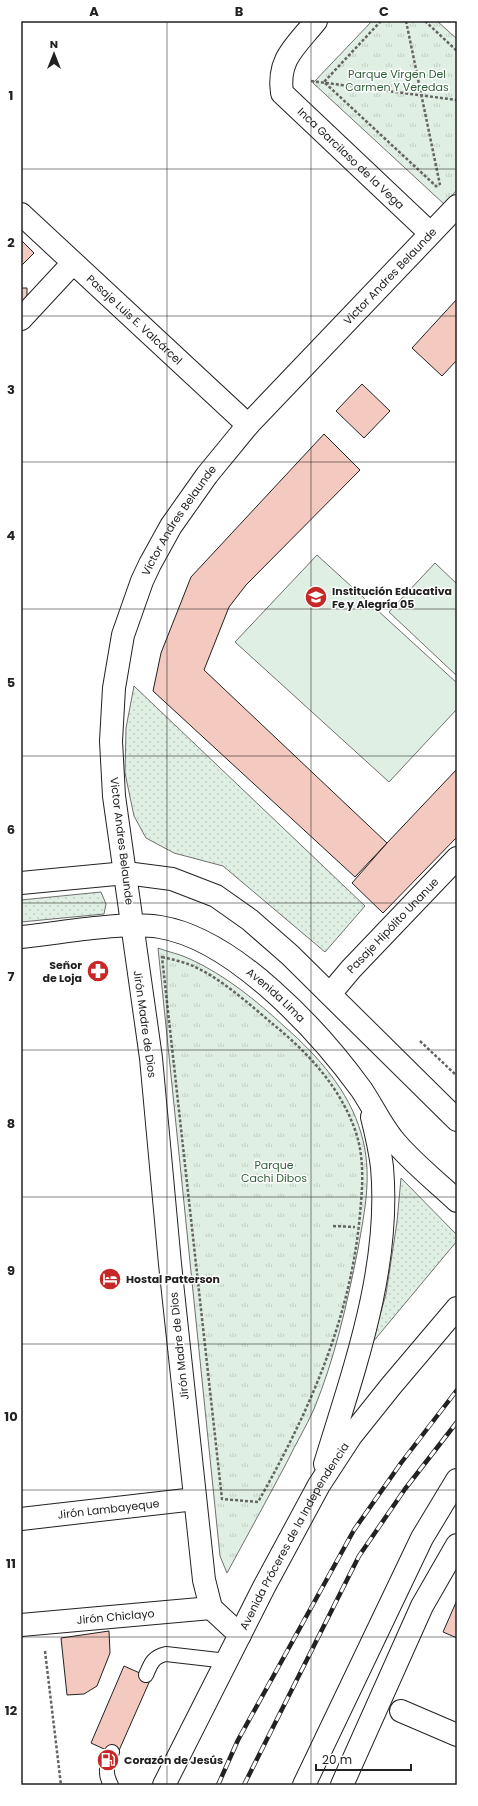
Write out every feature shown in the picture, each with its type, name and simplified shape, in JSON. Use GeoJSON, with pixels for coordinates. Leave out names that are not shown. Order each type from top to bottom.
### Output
{"type":"FeatureCollection","features":[{"type":"Feature","properties":{"kind":"street"},"geometry":{"type":"LineString","coordinates":[[280,79],[285,60],[316,21]]}},
{"type":"Feature","properties":{"kind":"street","name":"Inca Garcilaso de la Vega"},"geometry":{"type":"LineString","coordinates":[[280,79],[282,93],[430,233]]}},
{"type":"Feature","properties":{"kind":"street","name":"Victor Andres Belaunde"},"geometry":{"type":"LineString","coordinates":[[132,925],[126,873],[114,796],[111,741],[114,688],[123,635],[142,581],[170,526],[207,475],[248,425],[457,206]]}},
{"type":"Feature","properties":{"kind":"street","name":"Pasaje Luis E. Valcárcel"},"geometry":{"type":"LineString","coordinates":[[21,214],[248,425]]}},
{"type":"Feature","properties":{"kind":"street"},"geometry":{"type":"LineString","coordinates":[[21,319],[73,263]]}},
{"type":"Feature","properties":{"kind":"street","name":"Pasaje Hipólito Unanue"},"geometry":{"type":"LineString","coordinates":[[330,994],[351,969],[457,858]]}},
{"type":"Feature","properties":{"kind":"street"},"geometry":{"type":"LineString","coordinates":[[21,883],[126,873],[172,879],[216,896],[250,920],[290,955],[457,1120]]}},
{"type":"Feature","properties":{"kind":"street","name":"Avenida Lima"},"geometry":{"type":"LineString","coordinates":[[21,937],[132,925],[171,930],[203,942],[233,960],[262,982],[316,1035],[338,1060],[392,1138],[457,1201]]}},
{"type":"Feature","properties":{"kind":"street","name":"Jirón Madre de Dios"},"geometry":{"type":"LineString","coordinates":[[132,925],[151,1058],[170,1264],[204,1580],[210,1608]]}},
{"type":"Feature","properties":{"kind":"street"},"geometry":{"type":"LineString","coordinates":[[319,1485],[354,1366],[371,1300],[379,1246],[384,1197],[382,1166],[378,1142],[367,1100]]}},
{"type":"Feature","properties":{"kind":"street","name":"Avenida Próceres de la Independencia"},"geometry":{"type":"LineString","coordinates":[[164,1785],[240,1635],[319,1485],[351,1436],[386,1391],[457,1308]]}},
{"type":"Feature","properties":{"kind":"street"},"geometry":{"type":"LineString","coordinates":[[304,1785],[416,1551],[457,1480]]}},
{"type":"Feature","properties":{"kind":"street","name":"Jirón Lambayeque"},"geometry":{"type":"LineString","coordinates":[[21,1519],[196,1500]]}},
{"type":"Feature","properties":{"kind":"street"},"geometry":{"type":"LineString","coordinates":[[342,1785],[422,1606],[457,1545]]}},
{"type":"Feature","properties":{"kind":"street"},"geometry":{"type":"LineString","coordinates":[[210,1608],[240,1635]]}},
{"type":"Feature","properties":{"kind":"street","name":"Jirón Chiclayo"},"geometry":{"type":"LineString","coordinates":[[31,1624],[210,1608]]}},
{"type":"Feature","properties":{"kind":"street"},"geometry":{"type":"LineString","coordinates":[[401,1711],[457,1735]]}},
{"type":"Feature","properties":{"kind":"lane"},"geometry":{"type":"LineString","coordinates":[[146,1675],[152,1660],[158,1656],[166,1654],[227,1661]]}},
{"type":"Feature","properties":{"kind":"lane"},"geometry":{"type":"LineString","coordinates":[[111,1785],[107,1777],[107,1766],[112,1752]]}},
{"type":"Feature","properties":{"kind":"path"},"geometry":{"type":"LineString","coordinates":[[324,82],[381,21]]}},
{"type":"Feature","properties":{"kind":"path"},"geometry":{"type":"LineString","coordinates":[[324,82],[442,191],[406,21]]}},
{"type":"Feature","properties":{"kind":"path"},"geometry":{"type":"LineString","coordinates":[[425,21],[457,51]]}},
{"type":"Feature","properties":{"kind":"path"},"geometry":{"type":"LineString","coordinates":[[280,79],[324,82],[457,100]]}},
{"type":"Feature","properties":{"kind":"path"},"geometry":{"type":"LineString","coordinates":[[162,957],[187,963],[215,979],[294,1041],[330,1080],[353,1123],[359,1143],[363,1174],[359,1227],[350,1286],[341,1318],[296,1434],[258,1502]]}},
{"type":"Feature","properties":{"kind":"path"},"geometry":{"type":"LineString","coordinates":[[333,1226],[359,1227]]}},
{"type":"Feature","properties":{"kind":"path"},"geometry":{"type":"LineString","coordinates":[[31,1624],[61,1785]]}},
{"type":"Feature","properties":{"kind":"green space","name":"Parque Vírgen Del Carmen Y Veredas"},"geometry":{"type":"Polygon","coordinates":[[[372,21],[437,21],[457,39],[457,190],[444,204],[313,83],[372,21]]]}},
{"type":"Feature","properties":{"kind":"green space"},"geometry":{"type":"Polygon","coordinates":[[[317,555],[457,683],[457,709],[389,782],[235,642],[317,555]]]}},
{"type":"Feature","properties":{"kind":"green space"},"geometry":{"type":"Polygon","coordinates":[[[435,563],[457,584],[457,676],[389,612],[435,563]]]}},
{"type":"Feature","properties":{"kind":"green space"},"geometry":{"type":"Polygon","coordinates":[[[134,686],[365,906],[325,952],[223,866],[174,853],[146,838],[134,816],[125,773],[126,728],[134,686]]]}},
{"type":"Feature","properties":{"kind":"green space"},"geometry":{"type":"Polygon","coordinates":[[[101,892],[106,904],[104,914],[21,922],[21,900],[101,892]]]}},
{"type":"Feature","properties":{"kind":"green space","name":"Parque Cachi Dibos"},"geometry":{"type":"Polygon","coordinates":[[[158,948],[203,965],[240,989],[309,1050],[331,1075],[349,1103],[361,1133],[367,1162],[367,1191],[358,1249],[345,1310],[328,1370],[308,1422],[227,1573],[220,1556],[158,948]]]}},
{"type":"Feature","properties":{"kind":"green space"},"geometry":{"type":"Polygon","coordinates":[[[401,1178],[457,1235],[457,1241],[372,1343],[386,1294],[397,1222],[401,1178]]]}},
{"type":"Feature","properties":{"kind":"building"},"geometry":{"type":"Polygon","coordinates":[[[21,240],[34,253],[21,266],[21,240]]]}},
{"type":"Feature","properties":{"kind":"building"},"geometry":{"type":"Polygon","coordinates":[[[21,288],[27,288],[27,303],[21,303],[21,288]]]}},
{"type":"Feature","properties":{"kind":"building"},"geometry":{"type":"Polygon","coordinates":[[[457,299],[457,360],[442,376],[412,348],[457,299]]]}},
{"type":"Feature","properties":{"kind":"building"},"geometry":{"type":"Polygon","coordinates":[[[362,384],[390,411],[364,438],[336,411],[362,384]]]}},
{"type":"Feature","properties":{"kind":"building"},"geometry":{"type":"Polygon","coordinates":[[[324,434],[360,470],[246,585],[229,607],[204,670],[387,843],[355,877],[153,691],[161,653],[191,577],[324,434]]]}},
{"type":"Feature","properties":{"kind":"building"},"geometry":{"type":"Polygon","coordinates":[[[457,769],[457,837],[383,913],[352,883],[387,843],[457,769]]]}},
{"type":"Feature","properties":{"kind":"building"},"geometry":{"type":"Polygon","coordinates":[[[457,1600],[457,1638],[443,1632],[457,1600]]]}},
{"type":"Feature","properties":{"kind":"building"},"geometry":{"type":"Polygon","coordinates":[[[109,1631],[110,1653],[97,1686],[84,1694],[67,1695],[61,1638],[109,1631]]]}},
{"type":"Feature","properties":{"kind":"building"},"geometry":{"type":"Polygon","coordinates":[[[124,1666],[151,1678],[117,1755],[91,1743],[124,1666]]]}},
{"type":"Feature","properties":{"kind":"railway"},"geometry":{"type":"LineString","coordinates":[[218,1785],[238,1740],[354,1530],[401,1463],[457,1390]]}},
{"type":"Feature","properties":{"kind":"railway"},"geometry":{"type":"LineString","coordinates":[[244,1785],[359,1556],[405,1489],[457,1422]]}},
{"type":"Feature","properties":{"kind":"place","name":"Institución Educativa Fe y Alegría 05"},"geometry":{"type":"Point","coordinates":[316,597]}},
{"type":"Feature","properties":{"kind":"place","name":"Señor de Loja"},"geometry":{"type":"Point","coordinates":[98,971]}},
{"type":"Feature","properties":{"kind":"place","name":"Hostal Patterson"},"geometry":{"type":"Point","coordinates":[110,1279]}},
{"type":"Feature","properties":{"kind":"place","name":"Corazón de Jesús"},"geometry":{"type":"Point","coordinates":[108,1760]}}]}
